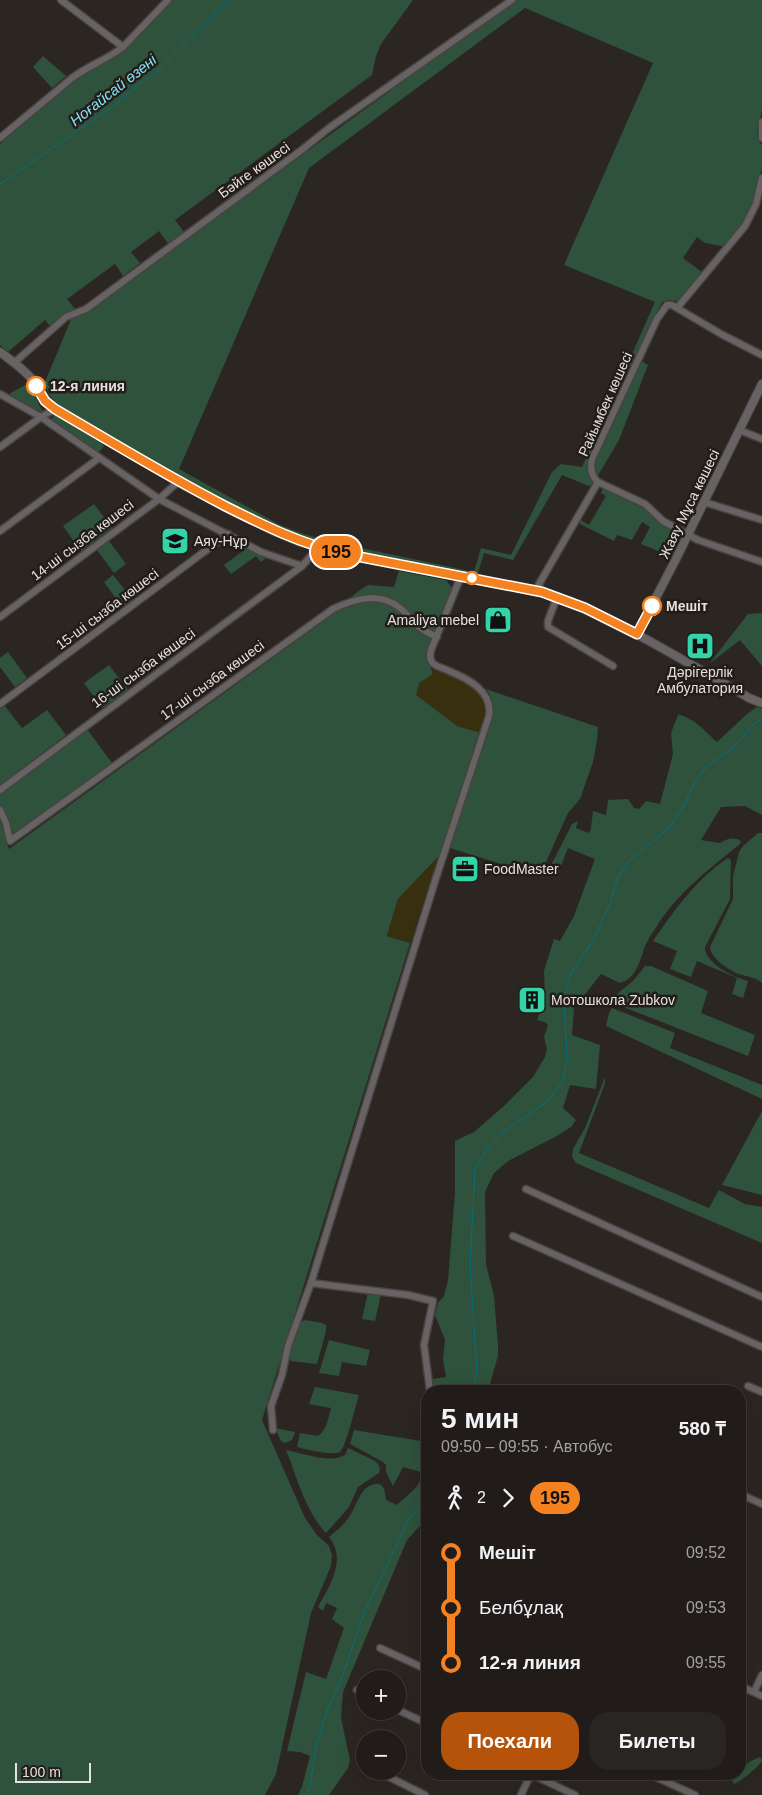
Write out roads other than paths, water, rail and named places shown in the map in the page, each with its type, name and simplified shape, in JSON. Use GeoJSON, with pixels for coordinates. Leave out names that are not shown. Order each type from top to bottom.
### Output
{"type":"FeatureCollection","features":[{"type":"Feature","properties":{"kind":"street"},"geometry":{"type":"LineString","coordinates":[[62,0],[123,47]]}},
{"type":"Feature","properties":{"kind":"street"},"geometry":{"type":"LineString","coordinates":[[0,138],[79,72],[117,52],[168,0]]}},
{"type":"Feature","properties":{"kind":"street","name":"Бәйге көшесі"},"geometry":{"type":"LineString","coordinates":[[15,362],[66,317],[86,309],[304,149],[329,128],[512,0]]}},
{"type":"Feature","properties":{"kind":"street"},"geometry":{"type":"LineString","coordinates":[[762,122],[762,138]]}},
{"type":"Feature","properties":{"kind":"street"},"geometry":{"type":"LineString","coordinates":[[762,178],[756,204],[745,226],[677,308],[762,355]]}},
{"type":"Feature","properties":{"kind":"street","name":"Райымбек көшесі"},"geometry":{"type":"LineString","coordinates":[[598,482],[592,472],[592,459],[657,319],[667,306],[672,305],[677,308]]}},
{"type":"Feature","properties":{"kind":"street"},"geometry":{"type":"LineString","coordinates":[[0,352],[15,362],[31,378],[45,401],[55,409],[178,482],[276,532],[318,548],[535,590],[557,597],[585,608],[637,634],[749,698],[762,703]]}},
{"type":"Feature","properties":{"kind":"street","name":"Жаяу Мұса көшесі"},"geometry":{"type":"LineString","coordinates":[[637,634],[762,384]]}},
{"type":"Feature","properties":{"kind":"street"},"geometry":{"type":"LineString","coordinates":[[0,394],[41,417],[159,499],[261,552],[302,566]]}},
{"type":"Feature","properties":{"kind":"street"},"geometry":{"type":"LineString","coordinates":[[0,447],[55,409]]}},
{"type":"Feature","properties":{"kind":"street"},"geometry":{"type":"LineString","coordinates":[[739,430],[762,439]]}},
{"type":"Feature","properties":{"kind":"street"},"geometry":{"type":"LineString","coordinates":[[0,531],[99,458]]}},
{"type":"Feature","properties":{"kind":"street","name":"14-ші сызба көшесі"},"geometry":{"type":"LineString","coordinates":[[0,617],[159,499],[178,482]]}},
{"type":"Feature","properties":{"kind":"street"},"geometry":{"type":"LineString","coordinates":[[535,590],[598,482],[645,504],[663,521],[698,540],[762,562]]}},
{"type":"Feature","properties":{"kind":"street"},"geometry":{"type":"LineString","coordinates":[[704,502],[762,520]]}},
{"type":"Feature","properties":{"kind":"street","name":"15-ші сызба көшесі"},"geometry":{"type":"LineString","coordinates":[[0,704],[228,534]]}},
{"type":"Feature","properties":{"kind":"street","name":"16-ші сызба көшесі"},"geometry":{"type":"LineString","coordinates":[[0,790],[302,566],[318,548]]}},
{"type":"Feature","properties":{"kind":"street"},"geometry":{"type":"LineString","coordinates":[[273,1430],[271,1406],[282,1375],[288,1346],[311,1283],[432,890],[489,716],[489,703],[482,690],[464,677],[437,666],[432,662],[430,655],[462,576]]}},
{"type":"Feature","properties":{"kind":"street"},"geometry":{"type":"LineString","coordinates":[[557,597],[548,621],[548,627],[613,666]]}},
{"type":"Feature","properties":{"kind":"street","name":"17-ші сызба көшесі"},"geometry":{"type":"LineString","coordinates":[[0,810],[6,823],[10,841],[333,608],[349,601],[380,598],[391,602],[418,626],[437,637]]}},
{"type":"Feature","properties":{"kind":"street"},"geometry":{"type":"LineString","coordinates":[[526,1189],[762,1296]]}},
{"type":"Feature","properties":{"kind":"street"},"geometry":{"type":"LineString","coordinates":[[513,1236],[762,1347]]}},
{"type":"Feature","properties":{"kind":"street"},"geometry":{"type":"LineString","coordinates":[[311,1283],[408,1295],[433,1301],[424,1345],[429,1385]]}},
{"type":"Feature","properties":{"kind":"street"},"geometry":{"type":"LineString","coordinates":[[748,1386],[762,1392]]}},
{"type":"Feature","properties":{"kind":"street"},"geometry":{"type":"LineString","coordinates":[[746,1497],[762,1504]]}},
{"type":"Feature","properties":{"kind":"street"},"geometry":{"type":"LineString","coordinates":[[380,1648],[421,1667]]}},
{"type":"Feature","properties":{"kind":"street"},"geometry":{"type":"LineString","coordinates":[[754,1692],[762,1675]]}},
{"type":"Feature","properties":{"kind":"street"},"geometry":{"type":"LineString","coordinates":[[746,1689],[762,1696]]}},
{"type":"Feature","properties":{"kind":"street"},"geometry":{"type":"LineString","coordinates":[[406,1714],[421,1721]]}},
{"type":"Feature","properties":{"kind":"street"},"geometry":{"type":"LineString","coordinates":[[395,1780],[426,1795]]}},
{"type":"Feature","properties":{"kind":"street"},"geometry":{"type":"LineString","coordinates":[[521,1795],[528,1780]]}},
{"type":"Feature","properties":{"kind":"street"},"geometry":{"type":"LineString","coordinates":[[544,1780],[575,1795]]}},
{"type":"Feature","properties":{"kind":"street"},"geometry":{"type":"LineString","coordinates":[[662,1780],[695,1795]]}},
{"type":"Feature","properties":{"kind":"waterway","name":"Ноғайсай өзені"},"geometry":{"type":"LineString","coordinates":[[0,184],[108,110],[159,69],[229,0]]}},
{"type":"Feature","properties":{"kind":"waterway"},"geometry":{"type":"LineString","coordinates":[[474,1385],[477,1372],[470,1265],[475,1170],[486,1151],[503,1132],[547,1102],[564,1079],[567,1057],[564,1000],[570,975],[594,939],[611,901],[617,879],[629,861],[670,827],[685,804],[695,782],[708,765],[732,749],[753,725],[762,719]]}},
{"type":"Feature","properties":{"kind":"waterway"},"geometry":{"type":"LineString","coordinates":[[306,1795],[310,1786],[316,1747],[329,1705],[339,1685],[365,1611],[409,1519],[421,1504]]}},
{"type":"Feature","properties":{"kind":"place","name":"12-я линия"},"geometry":{"type":"Point","coordinates":[36,386]}},
{"type":"Feature","properties":{"kind":"place","name":"Аяу-Нұр"},"geometry":{"type":"Point","coordinates":[175,541]}},
{"type":"Feature","properties":{"kind":"place","name":"Мешіт"},"geometry":{"type":"Point","coordinates":[652,606]}},
{"type":"Feature","properties":{"kind":"place","name":"Amaliya mebel"},"geometry":{"type":"Point","coordinates":[498,620]}},
{"type":"Feature","properties":{"kind":"place","name":"Дәрігерлік Амбулатория"},"geometry":{"type":"Point","coordinates":[700,646]}},
{"type":"Feature","properties":{"kind":"place","name":"FoodMaster"},"geometry":{"type":"Point","coordinates":[465,869]}},
{"type":"Feature","properties":{"kind":"place","name":"Мотошкола Zubkov"},"geometry":{"type":"Point","coordinates":[532,1000]}}]}
